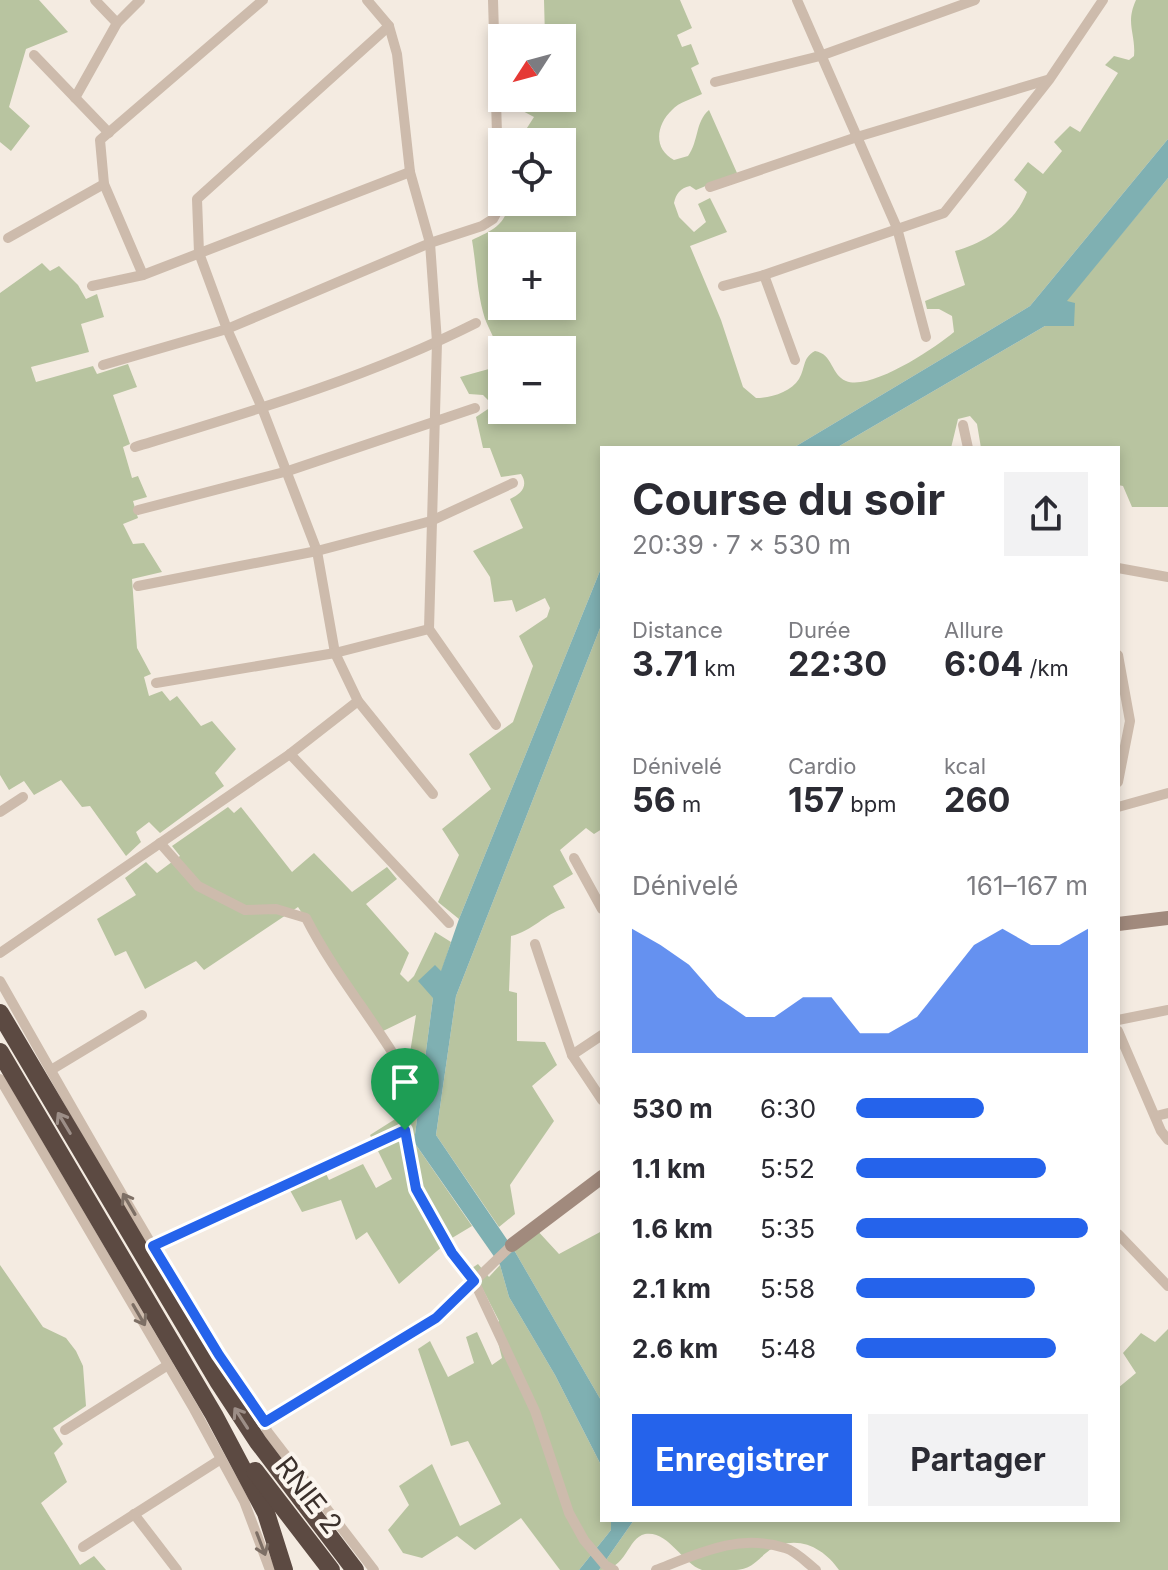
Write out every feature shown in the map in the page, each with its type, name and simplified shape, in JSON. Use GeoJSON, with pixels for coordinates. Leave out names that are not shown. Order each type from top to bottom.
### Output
{"type":"FeatureCollection","features":[{"type":"Feature","properties":{"kind":"highway"},"geometry":{"type":"LineString","coordinates":[[0,1013],[218,1381],[258,1442],[355,1570]]}},
{"type":"Feature","properties":{"kind":"highway"},"geometry":{"type":"LineString","coordinates":[[0,1052],[214,1415],[266,1513],[284,1570]]}},
{"type":"Feature","properties":{"kind":"highway"},"geometry":{"type":"LineString","coordinates":[[181,1388],[214,1415]]}},
{"type":"Feature","properties":{"kind":"highway","name":"RNIE 2"},"geometry":{"type":"LineString","coordinates":[[214,1415],[331,1570]]}},
{"type":"Feature","properties":{"kind":"street"},"geometry":{"type":"LineString","coordinates":[[95,0],[117,23]]}},
{"type":"Feature","properties":{"kind":"street"},"geometry":{"type":"LineString","coordinates":[[75,98],[117,23],[140,0]]}},
{"type":"Feature","properties":{"kind":"street"},"geometry":{"type":"LineString","coordinates":[[143,275],[104,184],[100,140],[263,0]]}},
{"type":"Feature","properties":{"kind":"street"},"geometry":{"type":"LineString","coordinates":[[367,0],[389,26],[397,54],[410,172],[430,243],[437,342],[429,629],[496,725]]}},
{"type":"Feature","properties":{"kind":"street"},"geometry":{"type":"LineString","coordinates":[[103,365],[227,329],[493,219],[498,210],[493,0]]}},
{"type":"Feature","properties":{"kind":"street"},"geometry":{"type":"LineString","coordinates":[[797,0],[897,228],[926,337]]}},
{"type":"Feature","properties":{"kind":"street"},"geometry":{"type":"LineString","coordinates":[[715,82],[820,56],[946,6],[975,0]]}},
{"type":"Feature","properties":{"kind":"street"},"geometry":{"type":"LineString","coordinates":[[723,286],[764,275],[944,213],[1049,80],[1103,0]]}},
{"type":"Feature","properties":{"kind":"street"},"geometry":{"type":"LineString","coordinates":[[389,26],[197,199],[199,253],[227,329],[288,471],[317,551],[335,653],[358,701],[433,794]]}},
{"type":"Feature","properties":{"kind":"street"},"geometry":{"type":"LineString","coordinates":[[34,55],[109,133]]}},
{"type":"Feature","properties":{"kind":"street"},"geometry":{"type":"LineString","coordinates":[[710,187],[857,137],[1049,80]]}},
{"type":"Feature","properties":{"kind":"street"},"geometry":{"type":"LineString","coordinates":[[92,286],[143,275],[410,172]]}},
{"type":"Feature","properties":{"kind":"street"},"geometry":{"type":"LineString","coordinates":[[8,238],[104,184]]}},
{"type":"Feature","properties":{"kind":"street"},"geometry":{"type":"LineString","coordinates":[[764,275],[795,360]]}},
{"type":"Feature","properties":{"kind":"street"},"geometry":{"type":"LineString","coordinates":[[135,447],[262,408],[437,342],[476,323]]}},
{"type":"Feature","properties":{"kind":"street"},"geometry":{"type":"LineString","coordinates":[[138,510],[288,471],[475,408]]}},
{"type":"Feature","properties":{"kind":"street"},"geometry":{"type":"LineString","coordinates":[[963,425],[968,446]]}},
{"type":"Feature","properties":{"kind":"street"},"geometry":{"type":"LineString","coordinates":[[138,586],[317,551],[431,521],[513,483]]}},
{"type":"Feature","properties":{"kind":"street"},"geometry":{"type":"LineString","coordinates":[[1120,568],[1168,577]]}},
{"type":"Feature","properties":{"kind":"street"},"geometry":{"type":"LineString","coordinates":[[156,683],[335,653],[429,629]]}},
{"type":"Feature","properties":{"kind":"street"},"geometry":{"type":"LineString","coordinates":[[1120,666],[1130,721],[1120,772]]}},
{"type":"Feature","properties":{"kind":"street"},"geometry":{"type":"LineString","coordinates":[[0,953],[290,754],[358,701]]}},
{"type":"Feature","properties":{"kind":"street"},"geometry":{"type":"LineString","coordinates":[[290,754],[449,923]]}},
{"type":"Feature","properties":{"kind":"street"},"geometry":{"type":"LineString","coordinates":[[1120,806],[1168,793]]}},
{"type":"Feature","properties":{"kind":"street"},"geometry":{"type":"LineString","coordinates":[[0,812],[23,797]]}},
{"type":"Feature","properties":{"kind":"street"},"geometry":{"type":"LineString","coordinates":[[160,843],[198,886],[245,910],[276,909],[306,918],[324,954],[398,1059],[414,1090],[405,1130],[416,1189],[452,1253],[474,1281],[535,1411],[569,1513],[584,1540],[607,1568]]}},
{"type":"Feature","properties":{"kind":"street"},"geometry":{"type":"LineString","coordinates":[[574,858],[600,905]]}},
{"type":"Feature","properties":{"kind":"street"},"geometry":{"type":"LineString","coordinates":[[1120,924],[1168,918]]}},
{"type":"Feature","properties":{"kind":"street"},"geometry":{"type":"LineString","coordinates":[[535,944],[572,1055],[600,1097]]}},
{"type":"Feature","properties":{"kind":"street"},"geometry":{"type":"LineString","coordinates":[[0,981],[153,1246],[219,1355],[265,1422],[267,1431],[374,1570]]}},
{"type":"Feature","properties":{"kind":"street"},"geometry":{"type":"LineString","coordinates":[[1120,1020],[1168,1010]]}},
{"type":"Feature","properties":{"kind":"street"},"geometry":{"type":"LineString","coordinates":[[51,1070],[142,1015]]}},
{"type":"Feature","properties":{"kind":"street"},"geometry":{"type":"LineString","coordinates":[[1120,1035],[1168,1140]]}},
{"type":"Feature","properties":{"kind":"street"},"geometry":{"type":"LineString","coordinates":[[572,1055],[600,1036]]}},
{"type":"Feature","properties":{"kind":"street"},"geometry":{"type":"LineString","coordinates":[[0,1079],[221,1459],[244,1501],[270,1570]]}},
{"type":"Feature","properties":{"kind":"street"},"geometry":{"type":"LineString","coordinates":[[1156,1116],[1168,1113]]}},
{"type":"Feature","properties":{"kind":"street"},"geometry":{"type":"LineString","coordinates":[[153,1246],[405,1130]]}},
{"type":"Feature","properties":{"kind":"street"},"geometry":{"type":"LineString","coordinates":[[265,1422],[436,1318],[495,1259],[600,1179]]}},
{"type":"Feature","properties":{"kind":"street"},"geometry":{"type":"LineString","coordinates":[[1120,1236],[1168,1286]]}},
{"type":"Feature","properties":{"kind":"street"},"geometry":{"type":"LineString","coordinates":[[65,1430],[168,1365]]}},
{"type":"Feature","properties":{"kind":"street"},"geometry":{"type":"LineString","coordinates":[[83,1547],[221,1459]]}},
{"type":"Feature","properties":{"kind":"street"},"geometry":{"type":"LineString","coordinates":[[134,1514],[177,1570]]}},
{"type":"Feature","properties":{"kind":"street"},"geometry":{"type":"LineString","coordinates":[[656,1570],[718,1545],[750,1541],[788,1548],[816,1570]]}},
{"type":"Feature","properties":{"kind":"green space"},"geometry":{"type":"Polygon","coordinates":[[[0,0],[39,0],[68,32],[26,49],[9,107],[30,126],[11,151],[0,142],[0,0]]]}},
{"type":"Feature","properties":{"kind":"green space"},"geometry":{"type":"Polygon","coordinates":[[[544,0],[680,0],[692,28],[677,35],[682,47],[691,44],[699,64],[691,68],[702,94],[678,105],[667,116],[660,130],[660,143],[674,160],[688,156],[701,120],[709,110],[737,173],[696,190],[690,186],[684,188],[677,194],[674,203],[679,217],[694,232],[706,222],[698,204],[710,198],[727,232],[690,246],[721,320],[743,387],[756,398],[786,391],[799,379],[806,360],[815,351],[825,356],[846,381],[871,380],[902,366],[954,332],[952,316],[939,309],[927,309],[925,301],[965,285],[955,251],[988,237],[1007,222],[1027,192],[1014,180],[1028,162],[1043,174],[1062,151],[1054,142],[1070,126],[1080,132],[1118,73],[1105,65],[1114,56],[1129,60],[1134,56],[1131,22],[1136,0],[1168,0],[1168,139],[1030,306],[796,446],[600,446],[600,571],[459,919],[438,902],[459,855],[442,829],[491,789],[469,754],[513,722],[533,666],[519,636],[547,617],[550,608],[545,598],[516,612],[512,600],[494,602],[490,577],[473,551],[523,528],[510,499],[524,486],[521,474],[501,477],[490,448],[483,448],[476,417],[488,409],[488,424],[576,424],[576,336],[492,336],[481,303],[472,240],[491,230],[505,216],[576,216],[576,128],[527,128],[534,117],[525,112],[576,112],[576,24],[545,24],[544,0]]]}},
{"type":"Feature","properties":{"kind":"green space"},"geometry":{"type":"Polygon","coordinates":[[[1168,178],[1168,507],[1132,507],[1120,485],[1120,446],[981,446],[977,424],[970,416],[958,419],[951,446],[839,446],[1045,326],[1168,178]]]}},
{"type":"Feature","properties":{"kind":"green space"},"geometry":{"type":"Polygon","coordinates":[[[42,263],[50,271],[59,266],[78,285],[86,299],[97,294],[104,317],[81,324],[89,352],[31,367],[36,382],[93,366],[97,374],[128,364],[137,387],[113,395],[130,444],[123,447],[132,478],[138,476],[147,497],[133,501],[138,518],[123,524],[133,544],[144,543],[162,572],[132,579],[137,648],[151,674],[144,677],[149,696],[162,691],[170,701],[177,696],[201,726],[212,721],[236,749],[215,773],[224,786],[160,833],[149,822],[136,832],[141,842],[126,856],[90,806],[82,807],[61,780],[34,795],[24,781],[9,790],[0,775],[0,293],[42,263]]]}},
{"type":"Feature","properties":{"kind":"green space"},"geometry":{"type":"Polygon","coordinates":[[[488,369],[488,400],[483,395],[469,394],[460,377],[488,369]]]}},
{"type":"Feature","properties":{"kind":"green space"},"geometry":{"type":"Polygon","coordinates":[[[600,628],[600,830],[594,834],[586,828],[560,850],[573,874],[553,886],[565,908],[511,936],[509,991],[517,993],[517,1041],[545,1042],[557,1065],[532,1086],[554,1121],[510,1185],[515,1214],[499,1227],[436,1135],[456,996],[600,628]]]}},
{"type":"Feature","properties":{"kind":"green space"},"geometry":{"type":"Polygon","coordinates":[[[228,807],[234,813],[241,807],[292,872],[314,853],[352,892],[387,867],[397,879],[366,904],[409,953],[400,974],[408,982],[414,976],[435,932],[451,942],[433,998],[414,1142],[472,1226],[452,1238],[399,1284],[367,1232],[356,1240],[341,1200],[302,1212],[286,1183],[321,1163],[329,1180],[363,1164],[376,1188],[392,1179],[370,1135],[400,1116],[416,1015],[381,1032],[298,907],[204,970],[196,961],[145,989],[126,951],[115,956],[97,919],[136,895],[125,878],[146,862],[157,873],[180,856],[172,846],[228,807]]]}},
{"type":"Feature","properties":{"kind":"green space"},"geometry":{"type":"Polygon","coordinates":[[[535,1228],[559,1254],[600,1232],[600,1399],[514,1250],[535,1228]]]}},
{"type":"Feature","properties":{"kind":"green space"},"geometry":{"type":"Polygon","coordinates":[[[478,1264],[489,1277],[500,1265],[509,1297],[555,1375],[600,1463],[600,1522],[611,1522],[611,1530],[579,1570],[560,1570],[521,1518],[475,1550],[457,1536],[422,1558],[403,1553],[388,1530],[409,1505],[399,1486],[432,1464],[460,1526],[501,1504],[468,1441],[451,1446],[418,1349],[430,1341],[448,1377],[474,1363],[466,1337],[477,1332],[492,1365],[502,1358],[494,1326],[499,1321],[472,1268],[478,1264]]]}},
{"type":"Feature","properties":{"kind":"green space"},"geometry":{"type":"Polygon","coordinates":[[[0,1265],[43,1327],[66,1338],[83,1366],[86,1406],[53,1428],[63,1444],[54,1453],[67,1482],[41,1503],[80,1565],[94,1556],[106,1570],[0,1570],[0,1265]]]}},
{"type":"Feature","properties":{"kind":"green space"},"geometry":{"type":"Polygon","coordinates":[[[1168,1329],[1168,1570],[839,1570],[814,1547],[789,1543],[773,1548],[748,1567],[702,1570],[661,1537],[645,1534],[634,1541],[615,1565],[599,1570],[633,1522],[1120,1522],[1120,1386],[1136,1373],[1123,1353],[1141,1333],[1155,1342],[1168,1329]]]}},
{"type":"Feature","properties":{"kind":"water"},"geometry":{"type":"Polygon","coordinates":[[[1168,139],[1168,178],[1067,301],[1075,303],[1074,326],[1045,326],[839,446],[796,446],[1030,306],[1168,139]]]}},
{"type":"Feature","properties":{"kind":"water"},"geometry":{"type":"Polygon","coordinates":[[[600,571],[600,628],[456,996],[436,1135],[514,1250],[600,1399],[600,1463],[555,1375],[509,1297],[500,1265],[414,1142],[433,998],[418,981],[435,965],[441,971],[459,919],[600,571]]]}},
{"type":"Feature","properties":{"kind":"water"},"geometry":{"type":"Polygon","coordinates":[[[611,1522],[633,1522],[599,1570],[579,1570],[611,1530],[611,1522]]]}},
{"type":"Feature","properties":{"kind":"route"},"geometry":{"type":"LineString","coordinates":[[405,1130],[416,1189],[452,1253],[474,1281],[436,1318],[265,1422],[219,1355],[153,1246],[405,1130]]}}]}
